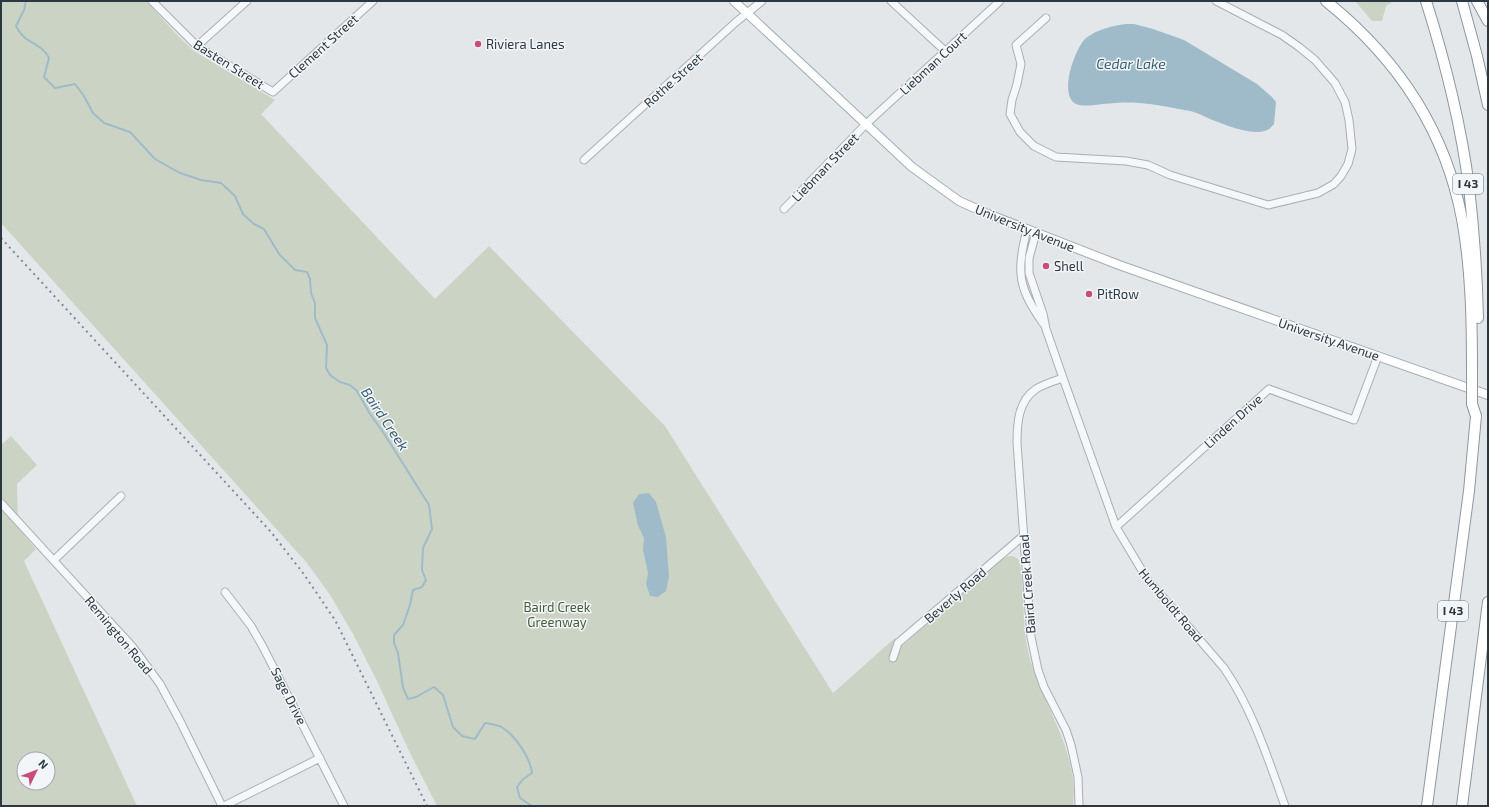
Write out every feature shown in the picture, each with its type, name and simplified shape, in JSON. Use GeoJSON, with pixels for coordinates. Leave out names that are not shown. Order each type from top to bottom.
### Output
{"type":"FeatureCollection","features":[{"type":"Feature","properties":{"kind":"highway"},"geometry":{"type":"LineString","coordinates":[[1326,1],[1348,19],[1388,59],[1418,102],[1434,132],[1443,154],[1456,195],[1466,246],[1475,371]]}},
{"type":"Feature","properties":{"kind":"highway","name":"I 43"},"geometry":{"type":"LineString","coordinates":[[1426,1],[1447,74],[1468,186],[1477,273],[1479,334],[1475,371],[1476,416],[1469,491],[1428,806]]}},
{"type":"Feature","properties":{"kind":"highway"},"geometry":{"type":"LineString","coordinates":[[1462,1],[1477,56],[1488,105]]}},
{"type":"Feature","properties":{"kind":"highway"},"geometry":{"type":"LineString","coordinates":[[1477,1],[1488,21]]}},
{"type":"Feature","properties":{"kind":"highway","name":"I 43"},"geometry":{"type":"LineString","coordinates":[[1462,806],[1488,604]]}},
{"type":"Feature","properties":{"kind":"main road","name":"University Avenue"},"geometry":{"type":"LineString","coordinates":[[734,1],[865,125],[912,167],[959,201],[1119,265],[1488,395]]}},
{"type":"Feature","properties":{"kind":"street","name":"Basten Street"},"geometry":{"type":"LineString","coordinates":[[152,1],[197,46],[273,92]]}},
{"type":"Feature","properties":{"kind":"street"},"geometry":{"type":"LineString","coordinates":[[197,46],[247,1]]}},
{"type":"Feature","properties":{"kind":"street","name":"Clement Street"},"geometry":{"type":"LineString","coordinates":[[273,92],[373,1]]}},
{"type":"Feature","properties":{"kind":"street","name":"Rothe Street"},"geometry":{"type":"LineString","coordinates":[[584,160],[762,1]]}},
{"type":"Feature","properties":{"kind":"street"},"geometry":{"type":"LineString","coordinates":[[891,1],[945,51]]}},
{"type":"Feature","properties":{"kind":"street","name":"Liebman Court"},"geometry":{"type":"LineString","coordinates":[[865,125],[1000,1]]}},
{"type":"Feature","properties":{"kind":"street"},"geometry":{"type":"LineString","coordinates":[[1046,18],[1016,45],[1021,64],[1010,114],[1020,132],[1034,146],[1056,157],[1126,161],[1148,165],[1170,175],[1268,205],[1318,194],[1334,184],[1341,176],[1348,164],[1352,149],[1349,120],[1345,102],[1335,83],[1315,60],[1300,47],[1282,35],[1216,1]]}},
{"type":"Feature","properties":{"kind":"street","name":"Liebman Street"},"geometry":{"type":"LineString","coordinates":[[784,209],[865,125]]}},
{"type":"Feature","properties":{"kind":"street","name":"Humboldt Road"},"geometry":{"type":"LineString","coordinates":[[1026,229],[1020,257],[1020,276],[1027,296],[1046,328]]}},
{"type":"Feature","properties":{"kind":"street","name":"Humboldt Road"},"geometry":{"type":"LineString","coordinates":[[1036,233],[1029,258],[1028,267],[1030,278],[1063,378],[1116,527],[1146,579],[1224,668],[1235,684],[1250,714],[1285,806]]}},
{"type":"Feature","properties":{"kind":"street","name":"Linden Drive"},"geometry":{"type":"LineString","coordinates":[[1116,527],[1269,389],[1354,420],[1378,356]]}},
{"type":"Feature","properties":{"kind":"street","name":"Baird Creek Road"},"geometry":{"type":"LineString","coordinates":[[1063,378],[1044,385],[1030,394],[1022,406],[1019,414],[1017,443],[1031,637],[1034,655],[1044,687],[1066,730],[1071,745],[1078,777],[1079,806]]}},
{"type":"Feature","properties":{"kind":"street"},"geometry":{"type":"LineString","coordinates":[[54,560],[121,496]]}},
{"type":"Feature","properties":{"kind":"street","name":"Remington Road"},"geometry":{"type":"LineString","coordinates":[[1,503],[132,646],[160,684],[223,806]]}},
{"type":"Feature","properties":{"kind":"street","name":"Beverly Road"},"geometry":{"type":"LineString","coordinates":[[893,658],[898,643],[1023,536]]}},
{"type":"Feature","properties":{"kind":"street","name":"Sage Drive"},"geometry":{"type":"LineString","coordinates":[[225,592],[251,626],[264,647],[344,806]]}},
{"type":"Feature","properties":{"kind":"street"},"geometry":{"type":"LineString","coordinates":[[223,806],[320,758]]}},
{"type":"Feature","properties":{"kind":"green space","name":"Baird Creek Greenway"},"geometry":{"type":"Polygon","coordinates":[[[1,1],[146,1],[194,51],[275,100],[261,114],[435,299],[489,246],[665,426],[833,693],[895,638],[902,646],[1001,559],[1010,556],[1016,557],[1020,564],[1026,641],[1038,682],[1064,742],[1070,762],[1073,784],[1073,806],[437,806],[352,632],[330,595],[307,563],[1,223],[1,1]]]}},
{"type":"Feature","properties":{"kind":"green space"},"geometry":{"type":"Polygon","coordinates":[[[1355,1],[1394,1],[1386,6],[1382,21],[1372,21],[1355,1]]]}},
{"type":"Feature","properties":{"kind":"green space"},"geometry":{"type":"Polygon","coordinates":[[[11,436],[37,465],[17,484],[18,528],[36,549],[24,561],[137,806],[1,806],[1,445],[11,436]]]}},
{"type":"Feature","properties":{"kind":"water","name":"Cedar Lake"},"geometry":{"type":"Polygon","coordinates":[[[1126,24],[1134,24],[1153,29],[1184,40],[1257,84],[1276,102],[1274,124],[1269,129],[1262,132],[1256,132],[1229,126],[1194,112],[1158,105],[1112,103],[1089,106],[1076,104],[1071,99],[1068,91],[1068,82],[1073,61],[1082,43],[1086,38],[1100,30],[1126,24]]]}},
{"type":"Feature","properties":{"kind":"water"},"geometry":{"type":"Polygon","coordinates":[[[649,493],[656,502],[666,537],[669,577],[666,591],[658,597],[650,596],[646,584],[648,573],[643,550],[644,538],[638,526],[633,503],[639,494],[649,493]]]}},
{"type":"Feature","properties":{"kind":"waterway","name":"Baird Creek"},"geometry":{"type":"LineString","coordinates":[[26,1],[24,10],[16,26],[23,36],[46,53],[49,58],[44,77],[55,88],[75,84],[84,96],[93,113],[104,123],[130,132],[155,159],[180,173],[201,180],[221,183],[235,196],[243,214],[254,224],[264,229],[279,254],[295,270],[307,272],[310,279],[311,293],[315,303],[315,318],[327,345],[326,368],[330,375],[340,382],[350,385],[357,391],[370,414],[429,505],[432,529],[423,548],[422,570],[426,580],[422,587],[413,590],[410,605],[403,625],[394,635],[394,643],[398,653],[403,688],[408,699],[416,697],[434,687],[443,695],[453,727],[462,736],[475,739],[485,723],[499,726],[508,732],[522,748],[531,767],[532,773],[523,779],[517,787],[520,798],[532,806]]}},
{"type":"Feature","properties":{"kind":"railway"},"geometry":{"type":"LineString","coordinates":[[1,238],[271,532],[303,573],[335,620],[427,806]]}},
{"type":"Feature","properties":{"kind":"place","name":"Riviera Lanes"},"geometry":{"type":"Point","coordinates":[478,44]}},
{"type":"Feature","properties":{"kind":"place","name":"Shell"},"geometry":{"type":"Point","coordinates":[1046,266]}},
{"type":"Feature","properties":{"kind":"place","name":"PitRow"},"geometry":{"type":"Point","coordinates":[1089,294]}}]}
